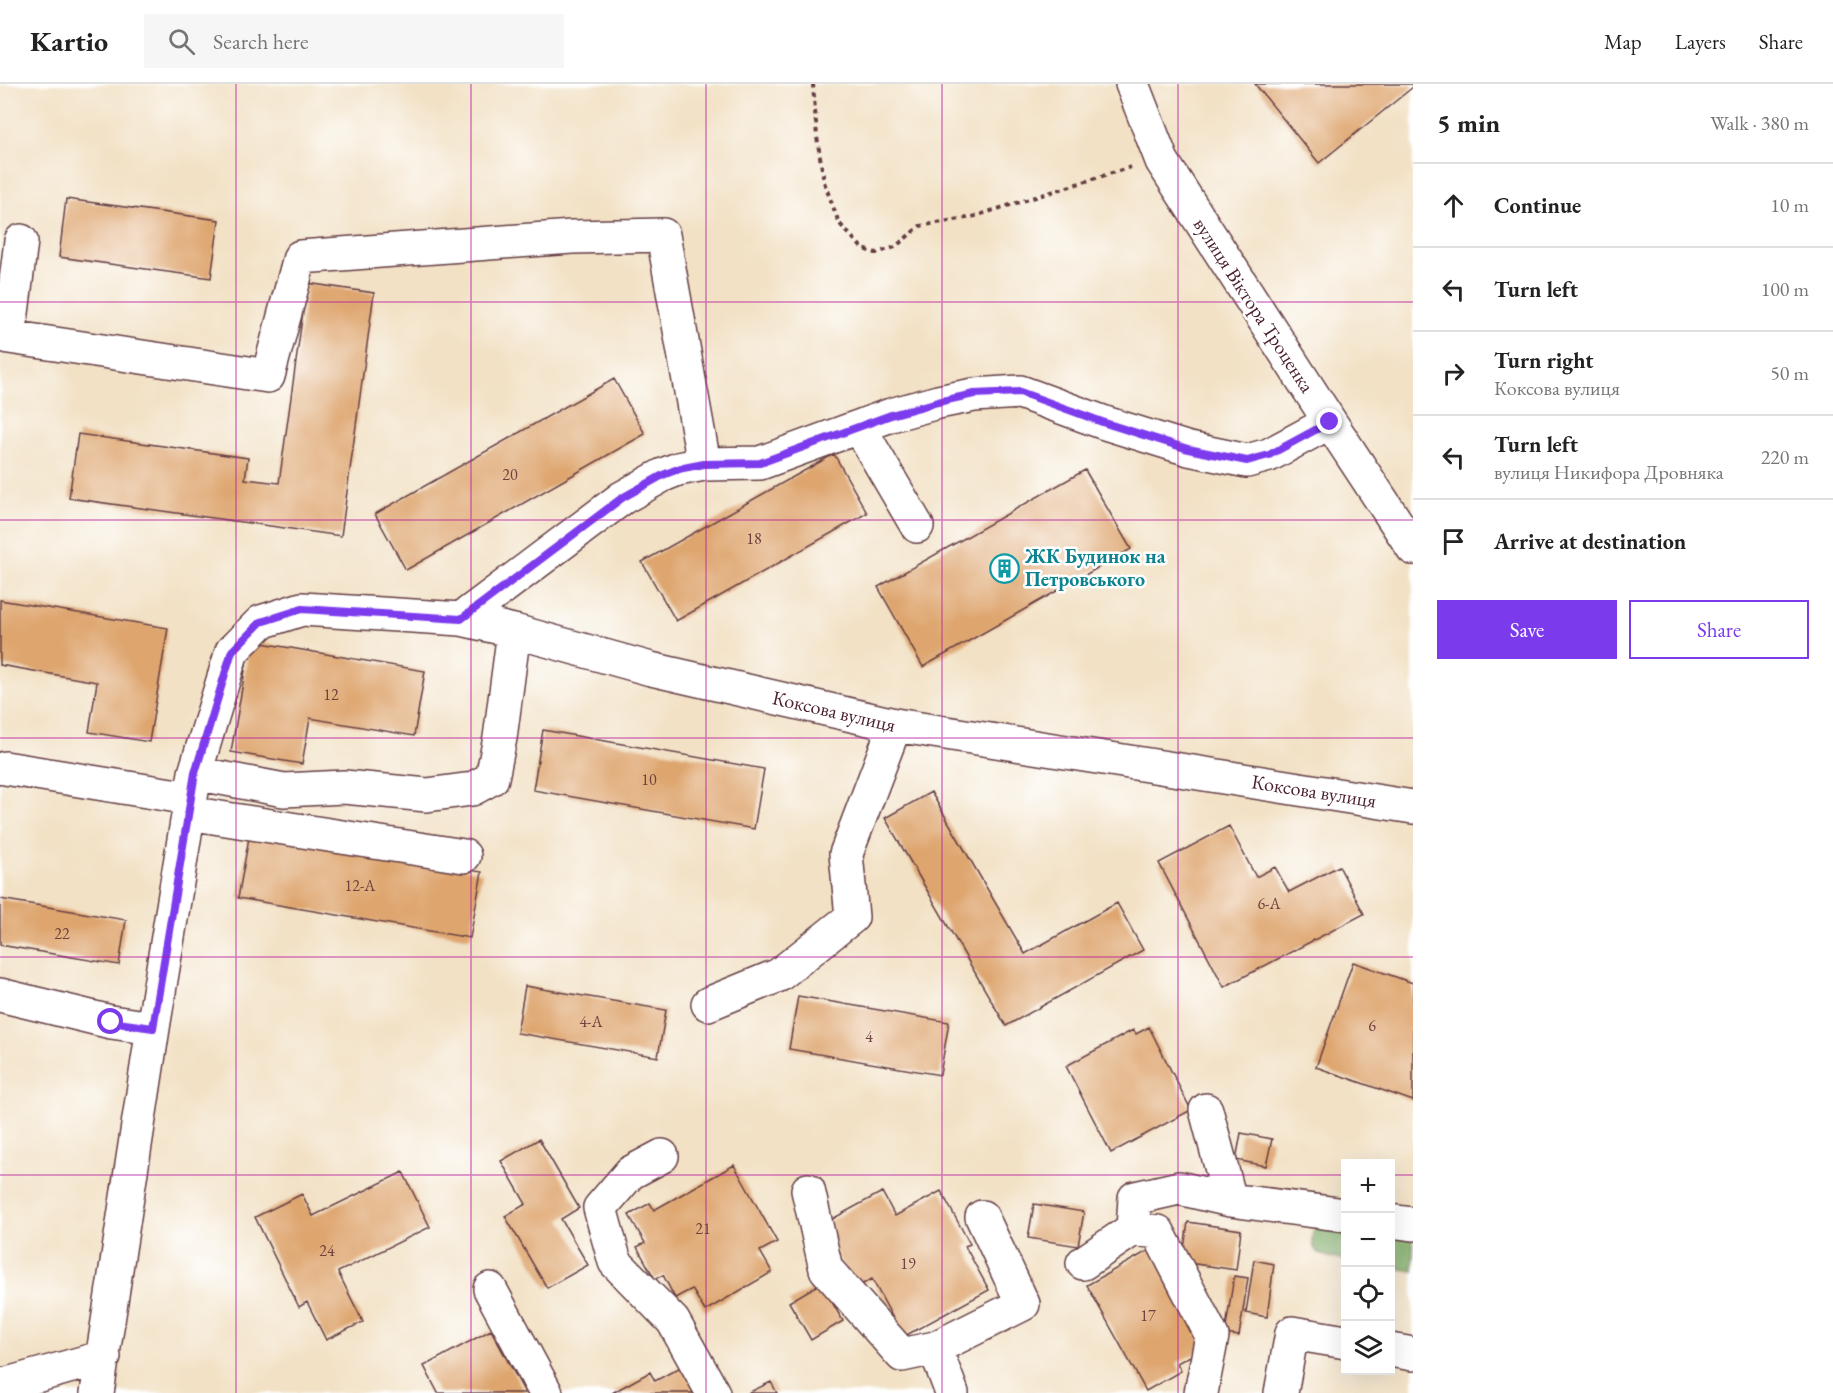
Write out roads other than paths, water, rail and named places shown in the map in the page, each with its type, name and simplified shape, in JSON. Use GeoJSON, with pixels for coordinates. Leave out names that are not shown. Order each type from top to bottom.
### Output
{"type":"FeatureCollection","features":[{"type":"Feature","properties":{"kind":"street","name":"вулиця Віктора Троценка"},"geometry":{"type":"LineString","coordinates":[[1132,84],[1162,161],[1413,548]]}},
{"type":"Feature","properties":{"kind":"street"},"geometry":{"type":"LineString","coordinates":[[21,241],[9,337],[268,376],[300,257],[572,237],[663,235],[704,464]]}},
{"type":"Feature","properties":{"kind":"street"},"geometry":{"type":"LineString","coordinates":[[461,619],[622,498],[663,475],[678,469],[704,464],[760,463],[891,415],[938,402],[974,394],[1020,392],[1105,423],[1188,449],[1247,461],[1269,455],[1330,422]]}},
{"type":"Feature","properties":{"kind":"street"},"geometry":{"type":"LineString","coordinates":[[859,427],[917,526]]}},
{"type":"Feature","properties":{"kind":"street","name":"Коксова вулиця"},"geometry":{"type":"LineString","coordinates":[[191,795],[232,651],[261,622],[302,609],[461,619],[514,631],[651,669],[895,725],[1413,807]]}},
{"type":"Feature","properties":{"kind":"street"},"geometry":{"type":"LineString","coordinates":[[191,795],[344,787],[427,795],[472,789],[492,778],[501,738],[514,631]]}},
{"type":"Feature","properties":{"kind":"street"},"geometry":{"type":"LineString","coordinates":[[708,1004],[779,975],[852,917],[846,854],[895,725]]}},
{"type":"Feature","properties":{"kind":"street"},"geometry":{"type":"LineString","coordinates":[[5,768],[191,795],[464,856]]}},
{"type":"Feature","properties":{"kind":"street"},"geometry":{"type":"LineString","coordinates":[[97,1393],[191,795]]}},
{"type":"Feature","properties":{"kind":"street"},"geometry":{"type":"LineString","coordinates":[[0,995],[111,1022],[153,1028]]}},
{"type":"Feature","properties":{"kind":"street"},"geometry":{"type":"LineString","coordinates":[[1206,1110],[1230,1200]]}},
{"type":"Feature","properties":{"kind":"street"},"geometry":{"type":"LineString","coordinates":[[662,1156],[630,1173],[600,1208],[615,1262],[673,1321],[713,1393]]}},
{"type":"Feature","properties":{"kind":"street"},"geometry":{"type":"LineString","coordinates":[[1083,1263],[1134,1214],[1179,1188],[1230,1200],[1341,1214]]}},
{"type":"Feature","properties":{"kind":"street"},"geometry":{"type":"LineString","coordinates":[[808,1190],[826,1269],[902,1355],[935,1348],[1023,1304],[982,1217]]}},
{"type":"Feature","properties":{"kind":"street"},"geometry":{"type":"LineString","coordinates":[[1134,1214],[1158,1232],[1212,1336],[1201,1393]]}},
{"type":"Feature","properties":{"kind":"street"},"geometry":{"type":"LineString","coordinates":[[1395,1222],[1413,1224]]}},
{"type":"Feature","properties":{"kind":"street"},"geometry":{"type":"LineString","coordinates":[[490,1289],[546,1393]]}},
{"type":"Feature","properties":{"kind":"street"},"geometry":{"type":"LineString","coordinates":[[1281,1393],[1292,1333],[1341,1341]]}},
{"type":"Feature","properties":{"kind":"street"},"geometry":{"type":"LineString","coordinates":[[935,1348],[952,1393]]}},
{"type":"Feature","properties":{"kind":"street"},"geometry":{"type":"LineString","coordinates":[[1395,1351],[1413,1354]]}},
{"type":"Feature","properties":{"kind":"street"},"geometry":{"type":"LineString","coordinates":[[0,1386],[104,1357]]}},
{"type":"Feature","properties":{"kind":"place","name":"ЖК Будинок на Петровського"},"geometry":{"type":"Point","coordinates":[1004,568]}}]}
